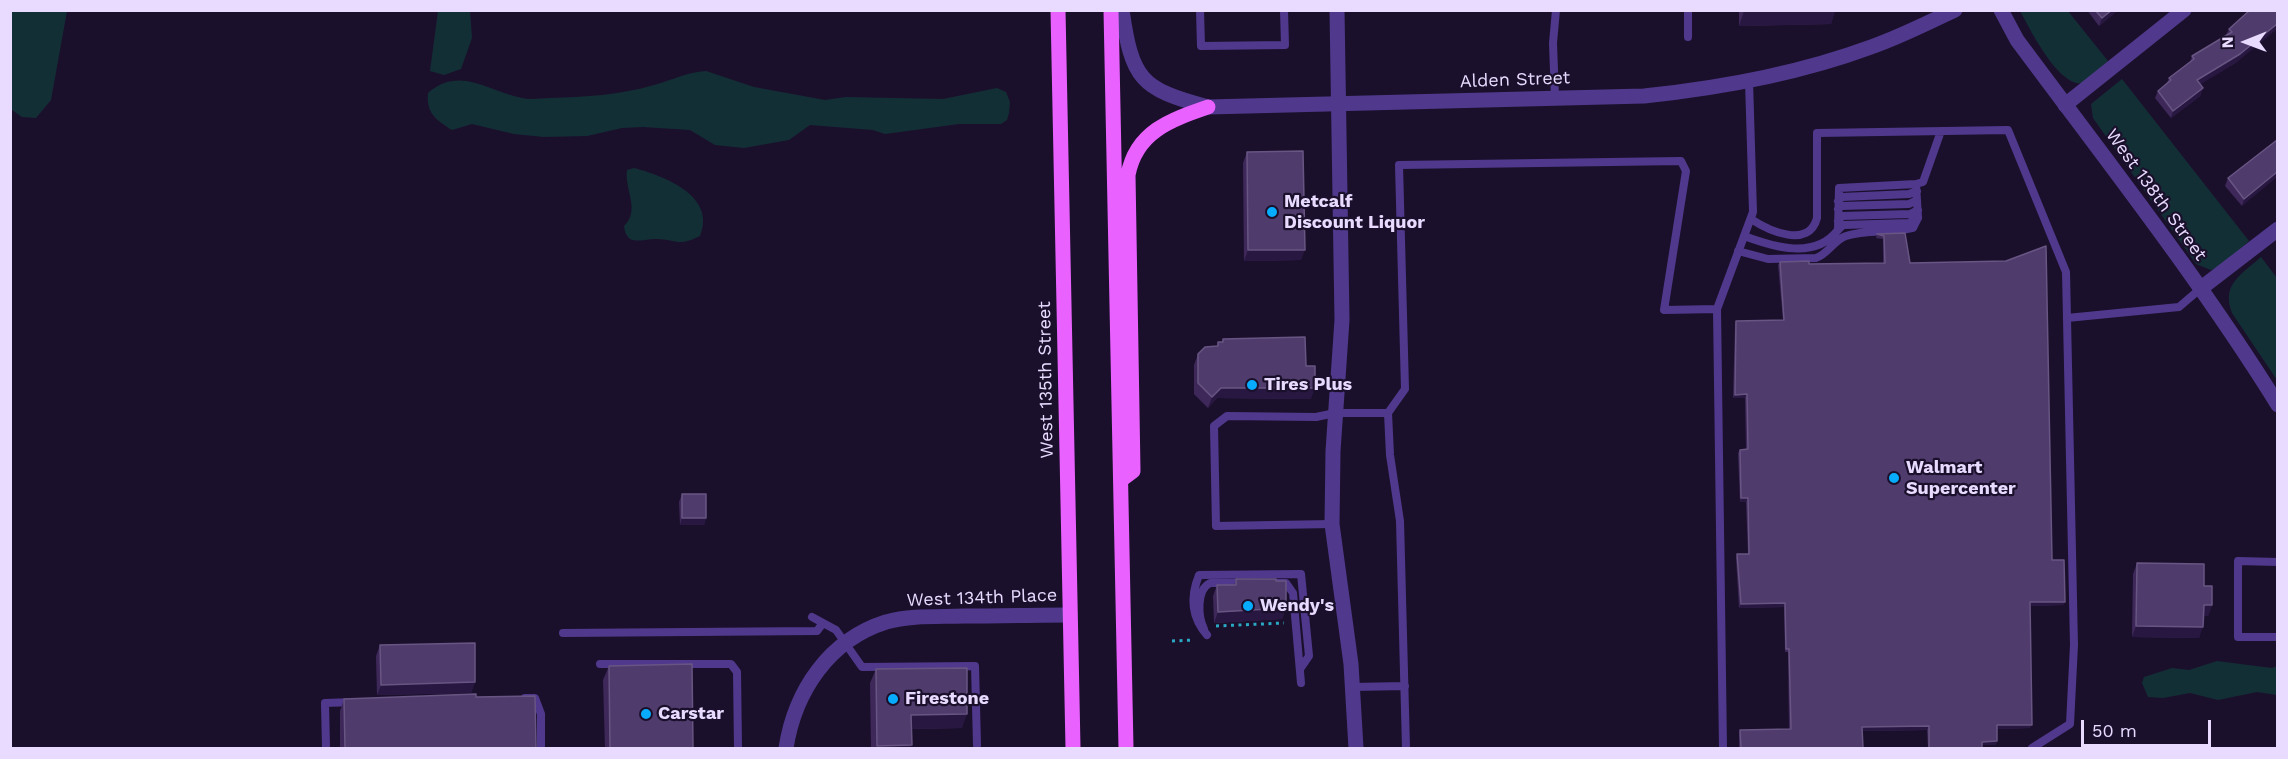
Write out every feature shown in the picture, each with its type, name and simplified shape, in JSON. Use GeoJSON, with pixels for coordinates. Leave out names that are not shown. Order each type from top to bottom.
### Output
{"type":"FeatureCollection","features":[{"type":"Feature","properties":{"kind":"main road","name":"West 135th Street"},"geometry":{"type":"LineString","coordinates":[[1058,10],[1073,748]]}},
{"type":"Feature","properties":{"kind":"main road"},"geometry":{"type":"LineString","coordinates":[[1111,10],[1126,748]]}},
{"type":"Feature","properties":{"kind":"main road"},"geometry":{"type":"LineString","coordinates":[[1121,480],[1133,471],[1128,175],[1131,161],[1142,140],[1153,132],[1181,116],[1208,107]]}},
{"type":"Feature","properties":{"kind":"street","name":"Alden Street"},"geometry":{"type":"LineString","coordinates":[[1122,10],[1128,51],[1139,75],[1153,89],[1208,107],[1644,96],[1749,81],[1872,47],[1955,10]]}},
{"type":"Feature","properties":{"kind":"street"},"geometry":{"type":"LineString","coordinates":[[1337,10],[1342,320],[1335,413],[1332,524],[1352,687],[1356,748]]}},
{"type":"Feature","properties":{"kind":"street","name":"West 138th Street"},"geometry":{"type":"LineString","coordinates":[[2001,10],[2017,40],[2200,289],[2277,405]]}},
{"type":"Feature","properties":{"kind":"street"},"geometry":{"type":"LineString","coordinates":[[2065,105],[2184,10]]}},
{"type":"Feature","properties":{"kind":"street"},"geometry":{"type":"LineString","coordinates":[[2200,289],[2277,230]]}},
{"type":"Feature","properties":{"kind":"street","name":"West 134th Place"},"geometry":{"type":"LineString","coordinates":[[786,748],[795,712],[806,686],[831,654],[884,623],[911,617],[1070,615]]}},
{"type":"Feature","properties":{"kind":"lane"},"geometry":{"type":"LineString","coordinates":[[1200,10],[1201,46],[1285,45],[1284,10]]}},
{"type":"Feature","properties":{"kind":"lane"},"geometry":{"type":"LineString","coordinates":[[1555,98],[1553,43],[1557,10]]}},
{"type":"Feature","properties":{"kind":"lane"},"geometry":{"type":"LineString","coordinates":[[1688,10],[1688,37]]}},
{"type":"Feature","properties":{"kind":"lane"},"geometry":{"type":"LineString","coordinates":[[1723,748],[1717,309],[1751,219],[1749,81]]}},
{"type":"Feature","properties":{"kind":"lane"},"geometry":{"type":"LineString","coordinates":[[1751,219],[1769,230],[1783,234],[1808,234],[1814,229],[1817,218],[1816,133],[2008,130],[2066,272],[2074,645],[2070,724],[2032,748]]}},
{"type":"Feature","properties":{"kind":"lane"},"geometry":{"type":"LineString","coordinates":[[1838,205],[1909,204],[1923,182],[1941,131]]}},
{"type":"Feature","properties":{"kind":"lane"},"geometry":{"type":"LineString","coordinates":[[1406,748],[1400,520],[1389,455],[1388,413],[1405,389],[1400,165],[1681,161],[1686,171],[1664,310],[1717,309]]}},
{"type":"Feature","properties":{"kind":"lane"},"geometry":{"type":"LineString","coordinates":[[1744,236],[1775,247],[1815,247],[1828,241],[1838,225],[1838,191],[1842,187],[1917,192]]}},
{"type":"Feature","properties":{"kind":"lane"},"geometry":{"type":"LineString","coordinates":[[1738,251],[1768,259],[1816,258],[1823,256],[1844,236],[1897,232],[1913,228],[1918,214],[1917,192]]}},
{"type":"Feature","properties":{"kind":"lane"},"geometry":{"type":"LineString","coordinates":[[1838,225],[1909,223],[1918,214]]}},
{"type":"Feature","properties":{"kind":"lane"},"geometry":{"type":"LineString","coordinates":[[2067,318],[2179,307],[2200,289]]}},
{"type":"Feature","properties":{"kind":"lane"},"geometry":{"type":"LineString","coordinates":[[1332,524],[1216,526],[1214,426],[1227,416],[1316,417],[1335,413],[1388,413]]}},
{"type":"Feature","properties":{"kind":"lane"},"geometry":{"type":"LineString","coordinates":[[2277,562],[2238,561],[2238,637],[2277,637]]}},
{"type":"Feature","properties":{"kind":"lane"},"geometry":{"type":"LineString","coordinates":[[1300,669],[1309,656],[1301,574],[1198,575],[1194,586],[1195,621],[1209,637],[1202,625],[1200,596],[1205,585],[1210,583],[1286,582],[1293,593],[1301,683]]}},
{"type":"Feature","properties":{"kind":"lane"},"geometry":{"type":"LineString","coordinates":[[812,617],[836,630],[862,667],[975,666],[977,745]]}},
{"type":"Feature","properties":{"kind":"lane"},"geometry":{"type":"LineString","coordinates":[[563,633],[817,631],[823,623]]}},
{"type":"Feature","properties":{"kind":"lane"},"geometry":{"type":"LineString","coordinates":[[600,664],[731,664],[737,672],[738,748]]}},
{"type":"Feature","properties":{"kind":"lane"},"geometry":{"type":"LineString","coordinates":[[1352,687],[1405,686]]}},
{"type":"Feature","properties":{"kind":"lane"},"geometry":{"type":"LineString","coordinates":[[512,698],[535,698],[541,714],[541,748]]}},
{"type":"Feature","properties":{"kind":"lane"},"geometry":{"type":"LineString","coordinates":[[326,748],[325,703],[360,702]]}},
{"type":"Feature","properties":{"kind":"path"},"geometry":{"type":"LineString","coordinates":[[1215,626],[1292,623]]}},
{"type":"Feature","properties":{"kind":"path"},"geometry":{"type":"LineString","coordinates":[[1172,641],[1198,640]]}},
{"type":"Feature","properties":{"kind":"green space"},"geometry":{"type":"Polygon","coordinates":[[[11,11],[67,11],[51,100],[36,118],[22,117],[12,110],[11,11]]]}},
{"type":"Feature","properties":{"kind":"green space"},"geometry":{"type":"Polygon","coordinates":[[[438,11],[470,11],[472,38],[461,69],[444,75],[430,71],[438,11]]]}},
{"type":"Feature","properties":{"kind":"green space"},"geometry":{"type":"Polygon","coordinates":[[[2020,11],[2068,11],[2108,61],[2093,77],[2083,83],[2074,82],[2064,76],[2046,56],[2020,11]]]}},
{"type":"Feature","properties":{"kind":"green space"},"geometry":{"type":"Polygon","coordinates":[[[706,71],[754,87],[825,100],[846,97],[943,99],[997,88],[1006,92],[1010,102],[1009,113],[1007,120],[1001,124],[959,124],[885,134],[873,130],[810,125],[789,140],[744,148],[715,145],[690,130],[643,127],[622,128],[587,136],[544,137],[514,134],[472,124],[452,130],[433,115],[428,100],[428,93],[452,81],[475,83],[525,99],[536,99],[615,93],[706,71]]]}},
{"type":"Feature","properties":{"kind":"green space"},"geometry":{"type":"Polygon","coordinates":[[[2122,79],[2249,241],[2220,267],[2211,270],[2196,264],[2093,118],[2091,104],[2122,79]]]}},
{"type":"Feature","properties":{"kind":"green space"},"geometry":{"type":"Polygon","coordinates":[[[634,168],[673,182],[694,199],[701,210],[703,222],[700,236],[681,242],[661,239],[639,241],[628,237],[624,226],[629,220],[632,206],[627,170],[634,168]]]}},
{"type":"Feature","properties":{"kind":"green space"},"geometry":{"type":"Polygon","coordinates":[[[2261,257],[2277,278],[2277,380],[2232,313],[2229,303],[2231,287],[2235,281],[2261,257]]]}},
{"type":"Feature","properties":{"kind":"green space"},"geometry":{"type":"Polygon","coordinates":[[[2217,661],[2272,668],[2277,666],[2277,695],[2257,692],[2218,700],[2190,693],[2163,698],[2148,697],[2142,683],[2144,677],[2172,668],[2189,670],[2217,661]]]}},
{"type":"Feature","properties":{"kind":"building"},"geometry":{"type":"Polygon","coordinates":[[[1744,10],[1793,10],[1744,11],[1744,10]]]}},
{"type":"Feature","properties":{"kind":"building"},"geometry":{"type":"Polygon","coordinates":[[[2095,10],[2112,10],[2102,18],[2095,10]]]}},
{"type":"Feature","properties":{"kind":"building"},"geometry":{"type":"Polygon","coordinates":[[[2250,10],[2277,10],[2277,24],[2240,54],[2197,80],[2203,88],[2173,111],[2158,91],[2171,80],[2169,78],[2194,59],[2192,56],[2232,32],[2229,29],[2250,10]]]}},
{"type":"Feature","properties":{"kind":"building"},"geometry":{"type":"Polygon","coordinates":[[[2277,140],[2277,172],[2244,199],[2228,178],[2277,140]]]}},
{"type":"Feature","properties":{"kind":"building","name":"Metcalf Discount Liquor"},"geometry":{"type":"Polygon","coordinates":[[[1303,151],[1305,250],[1248,250],[1247,152],[1303,151]]]}},
{"type":"Feature","properties":{"kind":"building","name":"Walmart Supercenter"},"geometry":{"type":"Polygon","coordinates":[[[1905,233],[1910,263],[2006,261],[2046,246],[2052,560],[2064,560],[2065,602],[2030,602],[2032,725],[1997,725],[1997,741],[1982,742],[1982,748],[1929,748],[1929,726],[1862,727],[1863,748],[1741,748],[1740,730],[1791,729],[1789,649],[1786,649],[1785,603],[1741,604],[1737,554],[1749,554],[1748,498],[1741,498],[1740,450],[1748,449],[1747,394],[1735,395],[1736,321],[1784,320],[1780,262],[1885,263],[1884,236],[1877,234],[1905,233]]]}},
{"type":"Feature","properties":{"kind":"building","name":"Tires Plus"},"geometry":{"type":"Polygon","coordinates":[[[1305,337],[1306,366],[1315,366],[1315,388],[1221,388],[1212,397],[1198,383],[1198,354],[1205,347],[1218,346],[1218,342],[1223,342],[1223,339],[1305,337]]]}},
{"type":"Feature","properties":{"kind":"building"},"geometry":{"type":"Polygon","coordinates":[[[682,494],[706,494],[706,518],[682,518],[682,494]]]}},
{"type":"Feature","properties":{"kind":"building"},"geometry":{"type":"Polygon","coordinates":[[[2137,563],[2204,564],[2204,586],[2212,586],[2212,605],[2204,605],[2203,627],[2136,626],[2137,563]]]}},
{"type":"Feature","properties":{"kind":"building","name":"Wendy's"},"geometry":{"type":"Polygon","coordinates":[[[1236,579],[1286,581],[1286,608],[1218,612],[1217,585],[1236,585],[1236,579]]]}},
{"type":"Feature","properties":{"kind":"building"},"geometry":{"type":"Polygon","coordinates":[[[475,643],[475,682],[381,685],[380,645],[475,643]]]}},
{"type":"Feature","properties":{"kind":"building","name":"Carstar"},"geometry":{"type":"Polygon","coordinates":[[[692,664],[693,748],[610,748],[609,666],[692,664]]]}},
{"type":"Feature","properties":{"kind":"building"},"geometry":{"type":"Polygon","coordinates":[[[967,668],[967,714],[911,715],[912,745],[877,746],[876,669],[967,668]]]}},
{"type":"Feature","properties":{"kind":"building"},"geometry":{"type":"Polygon","coordinates":[[[476,694],[476,697],[535,696],[536,748],[345,748],[344,699],[476,694]]]}},
{"type":"Feature","properties":{"kind":"place","name":"Metcalf Discount Liquor"},"geometry":{"type":"Point","coordinates":[1272,212]}},
{"type":"Feature","properties":{"kind":"place","name":"Tires Plus"},"geometry":{"type":"Point","coordinates":[1252,385]}},
{"type":"Feature","properties":{"kind":"place","name":"Walmart Supercenter"},"geometry":{"type":"Point","coordinates":[1894,478]}},
{"type":"Feature","properties":{"kind":"place","name":"Wendy's"},"geometry":{"type":"Point","coordinates":[1248,606]}},
{"type":"Feature","properties":{"kind":"place","name":"Firestone"},"geometry":{"type":"Point","coordinates":[893,699]}},
{"type":"Feature","properties":{"kind":"place","name":"Carstar"},"geometry":{"type":"Point","coordinates":[646,714]}}]}
